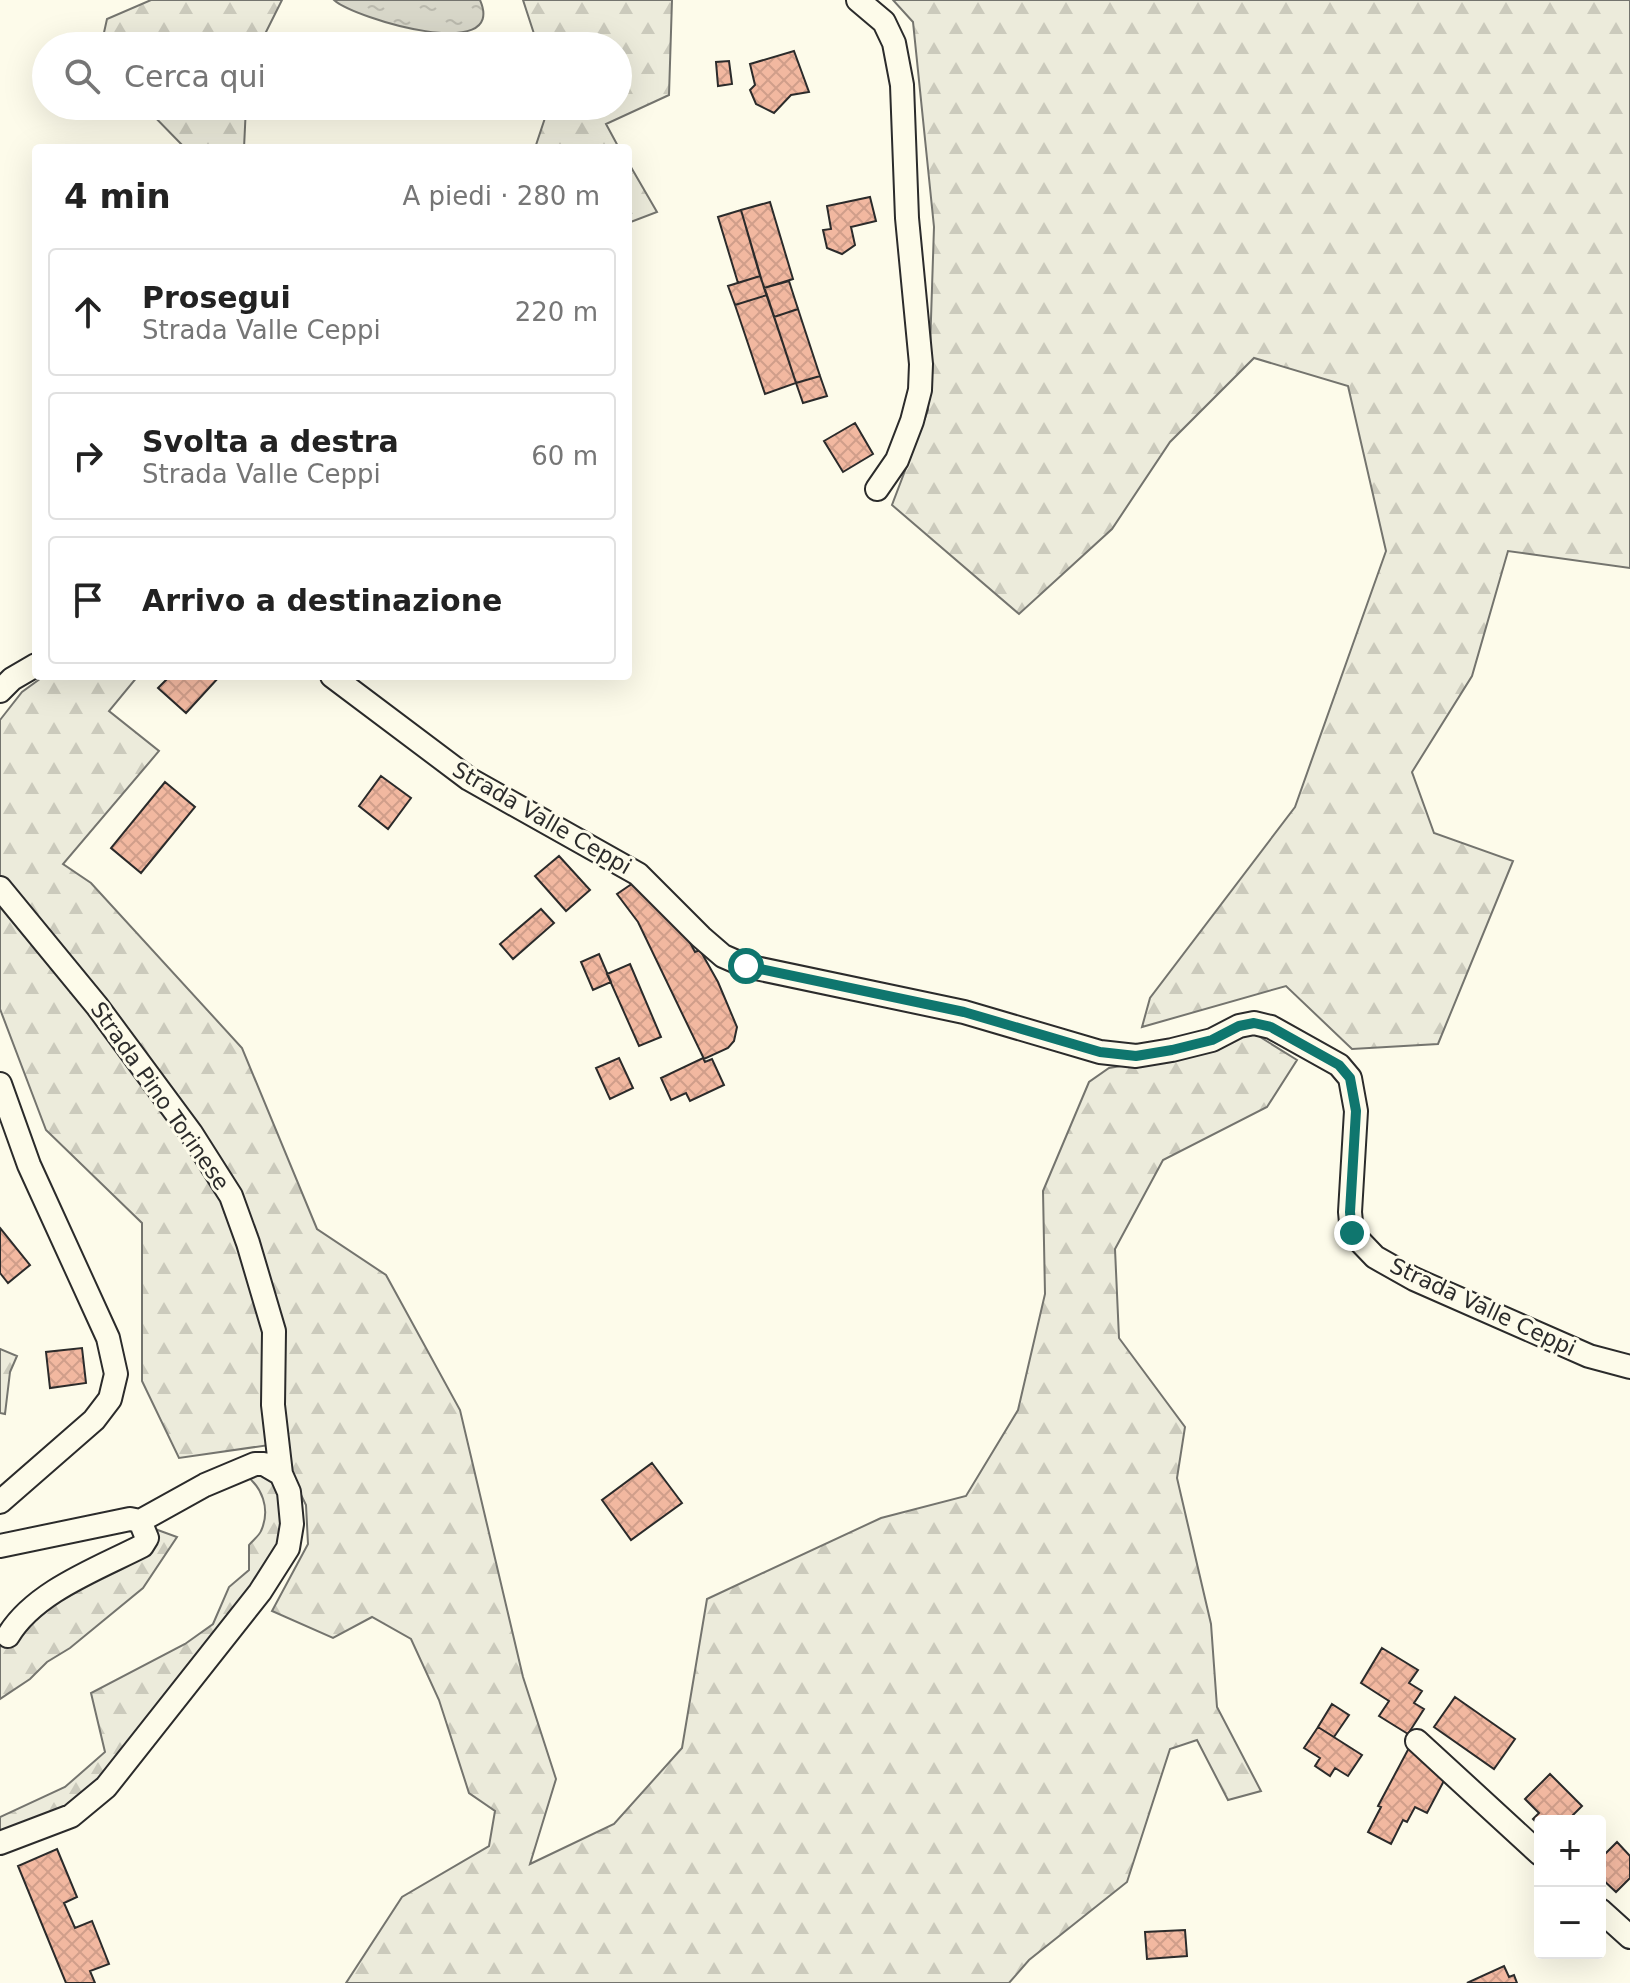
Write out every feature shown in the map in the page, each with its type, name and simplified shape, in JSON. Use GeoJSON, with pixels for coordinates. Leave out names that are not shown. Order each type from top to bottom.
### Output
{"type":"FeatureCollection","features":[{"type":"Feature","properties":{"kind":"street"},"geometry":{"type":"LineString","coordinates":[[858,0],[884,22],[894,43],[902,85],[907,218],[921,364],[920,390],[912,421],[897,460],[877,489]]}},
{"type":"Feature","properties":{"kind":"street"},"geometry":{"type":"LineString","coordinates":[[0,691],[12,679],[32,667]]}},
{"type":"Feature","properties":{"kind":"street","name":"Strada Valle Ceppi"},"geometry":{"type":"LineString","coordinates":[[337,680],[469,779],[638,874],[723,956],[746,966],[964,1012],[1100,1052],[1136,1056],[1212,1040],[1239,1026],[1254,1023],[1271,1027],[1339,1065],[1350,1078],[1356,1111],[1350,1212],[1352,1233],[1360,1243],[1375,1257],[1414,1279],[1589,1356],[1630,1367]]}},
{"type":"Feature","properties":{"kind":"street","name":"Strada Pino Torinese"},"geometry":{"type":"LineString","coordinates":[[0,888],[97,1006],[191,1133],[231,1196],[274,1331],[273,1405],[281,1474],[289,1492],[292,1524],[288,1548],[260,1592],[106,1787],[71,1816],[0,1843]]}},
{"type":"Feature","properties":{"kind":"street"},"geometry":{"type":"LineString","coordinates":[[0,1084],[29,1165],[108,1338],[116,1374],[110,1399],[94,1420],[0,1502]]}},
{"type":"Feature","properties":{"kind":"street"},"geometry":{"type":"LineString","coordinates":[[0,1546],[130,1519],[140,1521],[205,1485],[255,1464],[264,1464],[281,1474]]}},
{"type":"Feature","properties":{"kind":"street"},"geometry":{"type":"LineString","coordinates":[[8,1636],[18,1618],[41,1599],[142,1546],[147,1538],[140,1521]]}},
{"type":"Feature","properties":{"kind":"street"},"geometry":{"type":"LineString","coordinates":[[1417,1741],[1534,1848]]}},
{"type":"Feature","properties":{"kind":"street"},"geometry":{"type":"LineString","coordinates":[[1606,1915],[1630,1937]]}},
{"type":"Feature","properties":{"kind":"green space"},"geometry":{"type":"Polygon","coordinates":[[[151,0],[282,0],[266,32],[104,32],[107,19],[151,0]]]}},
{"type":"Feature","properties":{"kind":"green space"},"geometry":{"type":"Polygon","coordinates":[[[523,0],[672,0],[669,95],[632,112],[632,32],[533,32],[523,0]]]}},
{"type":"Feature","properties":{"kind":"green space"},"geometry":{"type":"Polygon","coordinates":[[[893,0],[1630,0],[1630,568],[1508,551],[1472,676],[1412,772],[1434,833],[1513,861],[1438,1044],[1352,1049],[1286,986],[1142,1027],[1150,998],[1295,807],[1386,551],[1348,386],[1254,358],[1170,442],[1112,529],[1019,614],[892,505],[928,410],[934,227],[913,22],[893,0]]]}},
{"type":"Feature","properties":{"kind":"green space"},"geometry":{"type":"Polygon","coordinates":[[[158,120],[245,120],[244,144],[181,144],[158,120]]]}},
{"type":"Feature","properties":{"kind":"green space"},"geometry":{"type":"Polygon","coordinates":[[[544,120],[615,120],[606,124],[617,144],[536,144],[544,120]]]}},
{"type":"Feature","properties":{"kind":"green space"},"geometry":{"type":"Polygon","coordinates":[[[632,169],[657,212],[632,221],[632,169]]]}},
{"type":"Feature","properties":{"kind":"green space"},"geometry":{"type":"Polygon","coordinates":[[[38,680],[135,680],[109,711],[159,751],[63,864],[91,883],[242,1048],[317,1229],[386,1275],[460,1410],[523,1677],[556,1779],[530,1864],[614,1824],[682,1748],[707,1599],[881,1518],[966,1496],[1018,1410],[1045,1294],[1043,1191],[1089,1082],[1109,1068],[1192,1054],[1252,1032],[1297,1060],[1267,1107],[1163,1160],[1115,1249],[1119,1338],[1185,1427],[1177,1478],[1211,1624],[1217,1707],[1261,1791],[1228,1800],[1197,1740],[1170,1749],[1127,1882],[1029,1960],[1009,1983],[346,1983],[402,1897],[489,1846],[495,1811],[469,1793],[439,1700],[411,1639],[372,1617],[333,1638],[272,1611],[308,1544],[306,1505],[287,1466],[269,1445],[179,1458],[142,1381],[142,1223],[46,1130],[0,1009],[0,720],[22,692],[38,680]]]}},
{"type":"Feature","properties":{"kind":"green space"},"geometry":{"type":"Polygon","coordinates":[[[0,1349],[17,1356],[10,1372],[5,1414],[0,1413],[0,1349]]]}},
{"type":"Feature","properties":{"kind":"green space"},"geometry":{"type":"Polygon","coordinates":[[[260,1468],[278,1479],[283,1545],[252,1591],[85,1795],[55,1814],[0,1838],[0,1817],[65,1787],[105,1752],[91,1693],[185,1644],[213,1624],[229,1587],[249,1570],[249,1545],[264,1523],[263,1499],[256,1485],[244,1474],[260,1468]]]}},
{"type":"Feature","properties":{"kind":"green space"},"geometry":{"type":"Polygon","coordinates":[[[155,1529],[177,1537],[143,1588],[70,1648],[0,1699],[0,1644],[15,1636],[24,1621],[148,1546],[155,1529]]]}},
{"type":"Feature","properties":{"kind":"water"},"geometry":{"type":"Polygon","coordinates":[[[334,0],[480,0],[483,19],[472,30],[425,31],[347,8],[334,0]]]}},
{"type":"Feature","properties":{"kind":"building"},"geometry":{"type":"Polygon","coordinates":[[[794,51],[809,92],[791,95],[774,113],[756,104],[750,90],[755,85],[750,64],[794,51]]]}},
{"type":"Feature","properties":{"kind":"building"},"geometry":{"type":"Polygon","coordinates":[[[729,61],[732,84],[718,86],[716,62],[729,61]]]}},
{"type":"Feature","properties":{"kind":"building"},"geometry":{"type":"Polygon","coordinates":[[[870,197],[876,221],[851,227],[855,245],[842,254],[827,248],[823,230],[831,229],[827,206],[870,197]]]}},
{"type":"Feature","properties":{"kind":"building"},"geometry":{"type":"Polygon","coordinates":[[[770,202],[793,279],[764,288],[741,210],[770,202]]]}},
{"type":"Feature","properties":{"kind":"building"},"geometry":{"type":"Polygon","coordinates":[[[741,210],[760,276],[738,283],[718,217],[741,210]]]}},
{"type":"Feature","properties":{"kind":"building"},"geometry":{"type":"Polygon","coordinates":[[[760,276],[767,295],[735,305],[728,286],[760,276]]]}},
{"type":"Feature","properties":{"kind":"building"},"geometry":{"type":"Polygon","coordinates":[[[789,281],[798,309],[774,317],[764,288],[789,281]]]}},
{"type":"Feature","properties":{"kind":"building"},"geometry":{"type":"Polygon","coordinates":[[[767,295],[796,383],[765,394],[735,305],[767,295]]]}},
{"type":"Feature","properties":{"kind":"building"},"geometry":{"type":"Polygon","coordinates":[[[798,309],[820,376],[796,383],[774,317],[798,309]]]}},
{"type":"Feature","properties":{"kind":"building"},"geometry":{"type":"Polygon","coordinates":[[[820,376],[827,396],[803,403],[796,383],[820,376]]]}},
{"type":"Feature","properties":{"kind":"building"},"geometry":{"type":"Polygon","coordinates":[[[855,423],[873,454],[843,472],[824,441],[855,423]]]}},
{"type":"Feature","properties":{"kind":"building"},"geometry":{"type":"Polygon","coordinates":[[[166,680],[216,680],[186,713],[158,688],[166,680]]]}},
{"type":"Feature","properties":{"kind":"building"},"geometry":{"type":"Polygon","coordinates":[[[381,776],[411,798],[388,829],[359,806],[381,776]]]}},
{"type":"Feature","properties":{"kind":"building"},"geometry":{"type":"Polygon","coordinates":[[[165,782],[195,807],[141,873],[111,848],[165,782]]]}},
{"type":"Feature","properties":{"kind":"building"},"geometry":{"type":"Polygon","coordinates":[[[559,856],[590,890],[566,911],[535,876],[559,856]]]}},
{"type":"Feature","properties":{"kind":"building"},"geometry":{"type":"Polygon","coordinates":[[[636,881],[660,912],[675,914],[695,952],[700,950],[718,982],[737,1027],[734,1041],[728,1048],[704,1059],[638,922],[617,894],[636,881]]]}},
{"type":"Feature","properties":{"kind":"building"},"geometry":{"type":"Polygon","coordinates":[[[541,909],[554,923],[513,959],[500,944],[541,909]]]}},
{"type":"Feature","properties":{"kind":"building"},"geometry":{"type":"Polygon","coordinates":[[[599,954],[611,982],[593,990],[581,962],[599,954]]]}},
{"type":"Feature","properties":{"kind":"building"},"geometry":{"type":"Polygon","coordinates":[[[630,964],[661,1037],[639,1046],[607,974],[630,964]]]}},
{"type":"Feature","properties":{"kind":"building"},"geometry":{"type":"Polygon","coordinates":[[[619,1058],[633,1088],[610,1099],[596,1068],[619,1058]]]}},
{"type":"Feature","properties":{"kind":"building"},"geometry":{"type":"Polygon","coordinates":[[[703,1058],[705,1062],[712,1059],[724,1085],[690,1101],[686,1093],[671,1100],[661,1078],[703,1058]]]}},
{"type":"Feature","properties":{"kind":"building"},"geometry":{"type":"Polygon","coordinates":[[[0,1228],[30,1265],[8,1283],[0,1273],[0,1228]]]}},
{"type":"Feature","properties":{"kind":"building"},"geometry":{"type":"Polygon","coordinates":[[[82,1348],[86,1383],[50,1388],[46,1352],[82,1348]]]}},
{"type":"Feature","properties":{"kind":"building"},"geometry":{"type":"Polygon","coordinates":[[[652,1463],[682,1503],[631,1540],[602,1500],[652,1463]]]}},
{"type":"Feature","properties":{"kind":"building"},"geometry":{"type":"Polygon","coordinates":[[[1382,1648],[1418,1670],[1409,1683],[1422,1691],[1414,1703],[1424,1709],[1408,1734],[1379,1716],[1389,1701],[1361,1683],[1382,1648]]]}},
{"type":"Feature","properties":{"kind":"building"},"geometry":{"type":"Polygon","coordinates":[[[1455,1697],[1515,1739],[1494,1769],[1434,1727],[1455,1697]]]}},
{"type":"Feature","properties":{"kind":"building"},"geometry":{"type":"Polygon","coordinates":[[[1332,1704],[1349,1715],[1334,1737],[1318,1727],[1332,1704]]]}},
{"type":"Feature","properties":{"kind":"building"},"geometry":{"type":"Polygon","coordinates":[[[1318,1727],[1362,1755],[1348,1776],[1335,1768],[1330,1776],[1315,1766],[1320,1758],[1304,1748],[1318,1727]]]}},
{"type":"Feature","properties":{"kind":"building"},"geometry":{"type":"Polygon","coordinates":[[[1410,1746],[1447,1775],[1427,1813],[1415,1807],[1407,1822],[1403,1820],[1391,1844],[1368,1832],[1381,1807],[1378,1806],[1410,1746]]]}},
{"type":"Feature","properties":{"kind":"building"},"geometry":{"type":"Polygon","coordinates":[[[1550,1774],[1582,1806],[1573,1815],[1537,1815],[1539,1813],[1525,1799],[1550,1774]]]}},
{"type":"Feature","properties":{"kind":"building"},"geometry":{"type":"Polygon","coordinates":[[[1617,1842],[1630,1856],[1630,1878],[1616,1892],[1606,1883],[1606,1853],[1617,1842]]]}},
{"type":"Feature","properties":{"kind":"building"},"geometry":{"type":"Polygon","coordinates":[[[57,1849],[77,1897],[64,1903],[75,1928],[92,1921],[109,1964],[90,1971],[95,1983],[66,1983],[18,1866],[57,1849]]]}},
{"type":"Feature","properties":{"kind":"building"},"geometry":{"type":"Polygon","coordinates":[[[1185,1930],[1187,1956],[1147,1959],[1145,1932],[1185,1930]]]}},
{"type":"Feature","properties":{"kind":"building"},"geometry":{"type":"Polygon","coordinates":[[[1504,1966],[1509,1977],[1514,1975],[1517,1983],[1467,1983],[1504,1966]]]}},
{"type":"Feature","properties":{"kind":"route"},"geometry":{"type":"LineString","coordinates":[[746,966],[964,1012],[1100,1052],[1136,1056],[1212,1040],[1239,1026],[1254,1023],[1271,1027],[1339,1065],[1350,1078],[1356,1111],[1350,1212],[1352,1233]]}}]}
